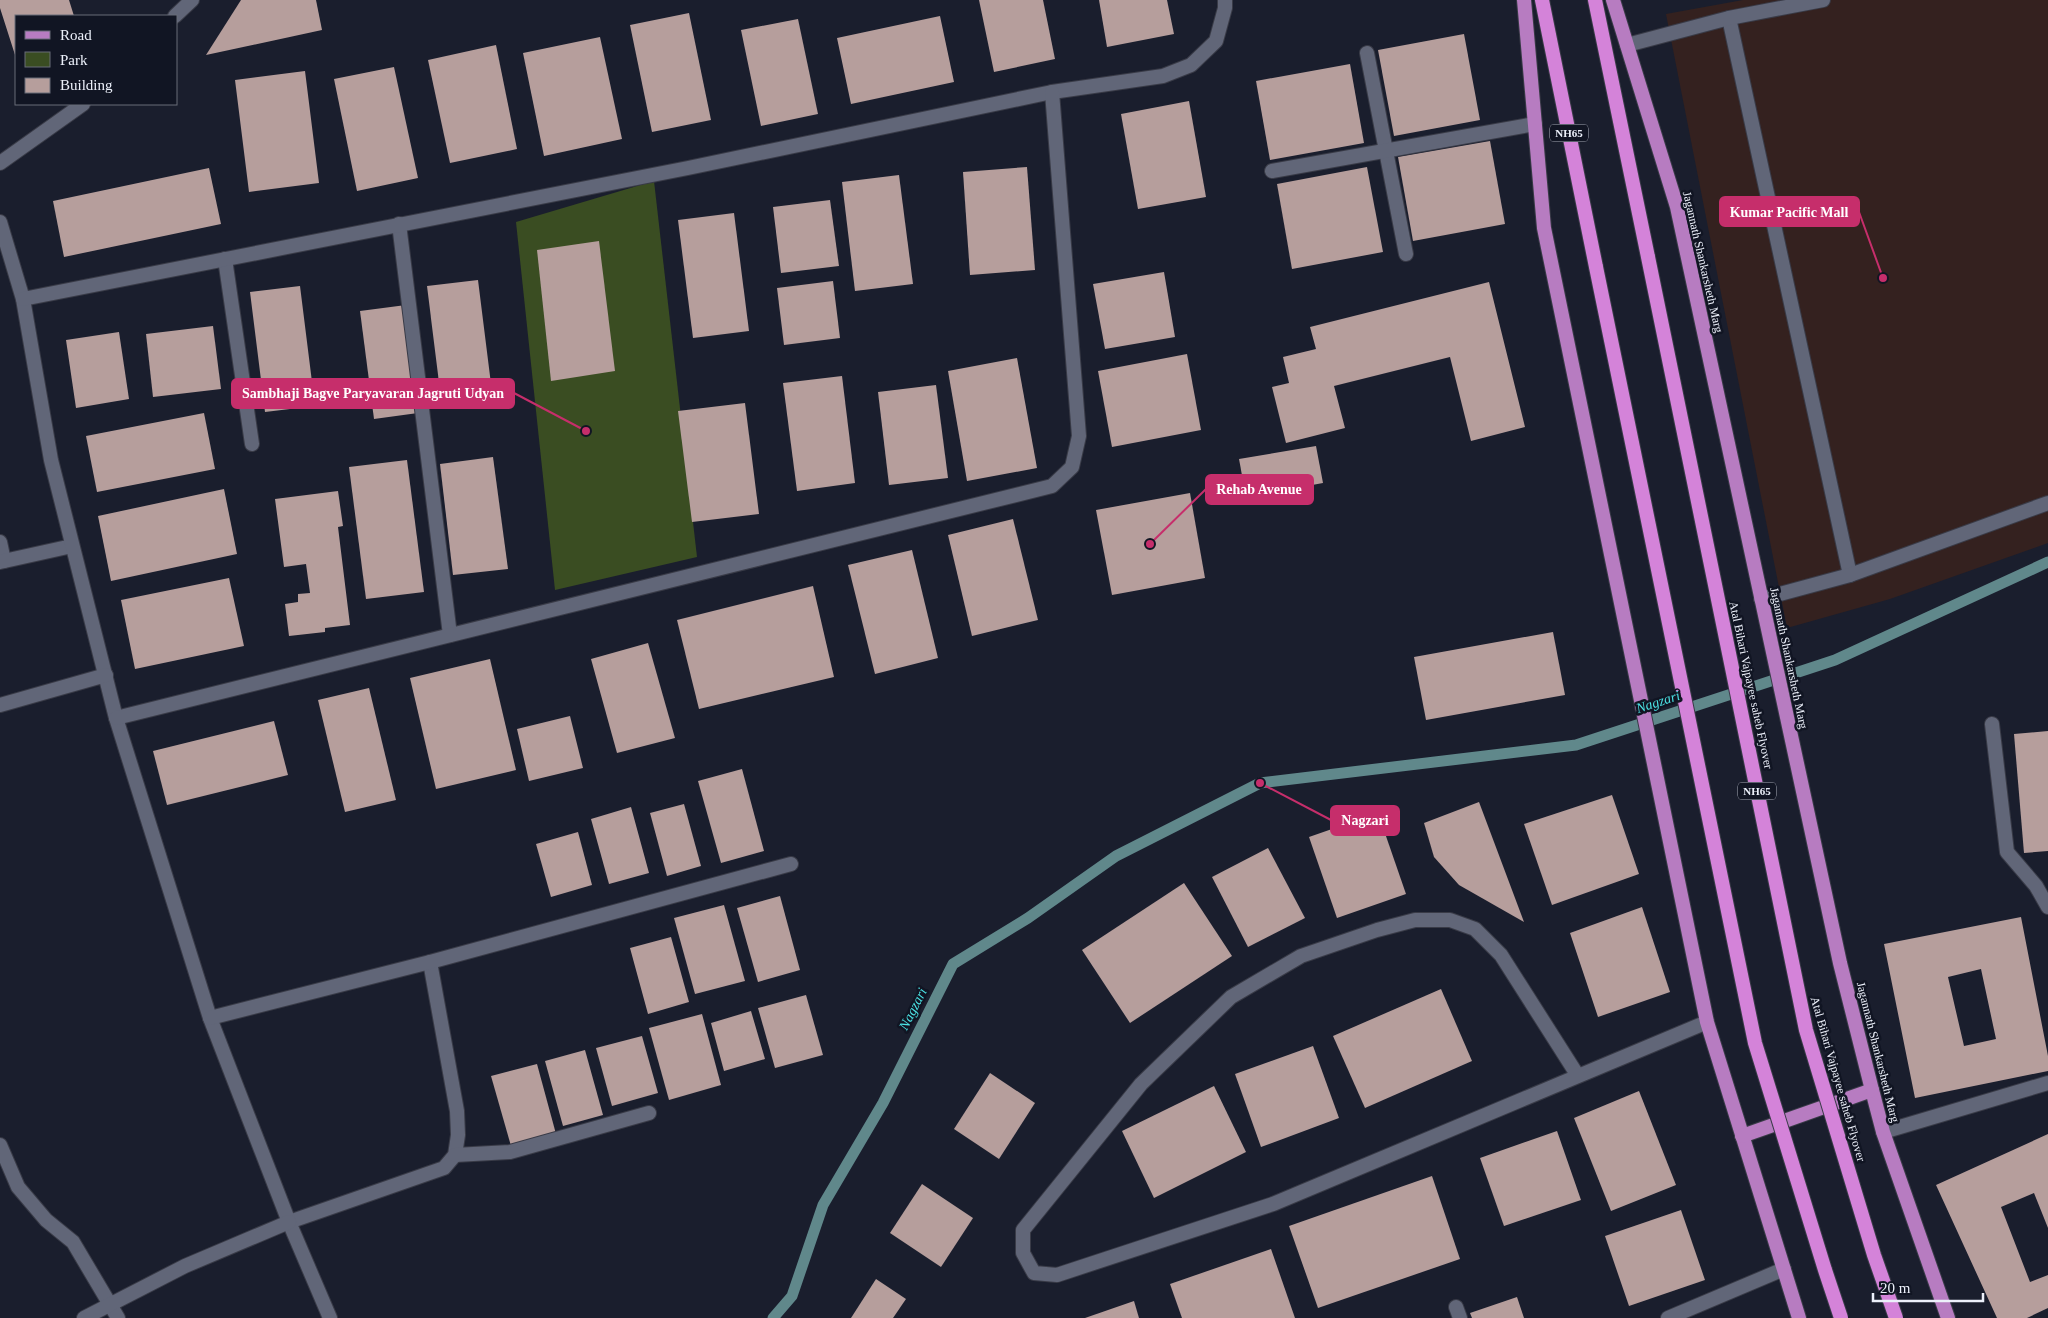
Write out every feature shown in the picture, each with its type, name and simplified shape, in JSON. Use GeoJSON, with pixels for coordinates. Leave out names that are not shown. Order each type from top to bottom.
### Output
{"type":"FeatureCollection","features":[{"type":"Feature","properties":{"kind":"highway","name":"NH65"},"geometry":{"type":"LineString","coordinates":[[1542,0],[1756,1043],[1841,1318]]}},
{"type":"Feature","properties":{"kind":"highway","name":"Atal Bihari Vajpayee saheb Flyover"},"geometry":{"type":"LineString","coordinates":[[1595,0],[1806,1030],[1874,1255],[1896,1318]]}},
{"type":"Feature","properties":{"kind":"main road"},"geometry":{"type":"LineString","coordinates":[[1524,0],[1544,228],[1707,1022],[1800,1318]]}},
{"type":"Feature","properties":{"kind":"main road","name":"Jagannath Shankarsheth Marg"},"geometry":{"type":"LineString","coordinates":[[1612,0],[1677,207],[1840,963],[1872,1090],[1883,1132],[1948,1318]]}},
{"type":"Feature","properties":{"kind":"main road"},"geometry":{"type":"LineString","coordinates":[[1742,1136],[1872,1090]]}},
{"type":"Feature","properties":{"kind":"street"},"geometry":{"type":"LineString","coordinates":[[176,15],[192,0]]}},
{"type":"Feature","properties":{"kind":"street"},"geometry":{"type":"LineString","coordinates":[[23,298],[688,168],[1052,92],[1164,76],[1191,65],[1216,41],[1225,8],[1224,0]]}},
{"type":"Feature","properties":{"kind":"street"},"geometry":{"type":"LineString","coordinates":[[1626,45],[1729,18],[1823,0]]}},
{"type":"Feature","properties":{"kind":"street"},"geometry":{"type":"LineString","coordinates":[[1729,18],[1850,575]]}},
{"type":"Feature","properties":{"kind":"street"},"geometry":{"type":"LineString","coordinates":[[1367,53],[1406,254]]}},
{"type":"Feature","properties":{"kind":"street"},"geometry":{"type":"LineString","coordinates":[[116,718],[1052,486],[1072,467],[1079,436],[1052,92]]}},
{"type":"Feature","properties":{"kind":"street"},"geometry":{"type":"LineString","coordinates":[[0,163],[82,105]]}},
{"type":"Feature","properties":{"kind":"street"},"geometry":{"type":"LineString","coordinates":[[1272,171],[1536,124]]}},
{"type":"Feature","properties":{"kind":"street"},"geometry":{"type":"LineString","coordinates":[[0,222],[23,298],[51,460],[116,718],[210,1018],[289,1222],[330,1318]]}},
{"type":"Feature","properties":{"kind":"street"},"geometry":{"type":"LineString","coordinates":[[399,224],[450,635]]}},
{"type":"Feature","properties":{"kind":"street"},"geometry":{"type":"LineString","coordinates":[[226,259],[252,444]]}},
{"type":"Feature","properties":{"kind":"street"},"geometry":{"type":"LineString","coordinates":[[1761,599],[1850,575],[2048,503]]}},
{"type":"Feature","properties":{"kind":"street"},"geometry":{"type":"LineString","coordinates":[[0,542],[2,562],[72,546]]}},
{"type":"Feature","properties":{"kind":"street"},"geometry":{"type":"LineString","coordinates":[[0,705],[106,676]]}},
{"type":"Feature","properties":{"kind":"street"},"geometry":{"type":"LineString","coordinates":[[1992,724],[2007,852],[2036,886],[2048,906]]}},
{"type":"Feature","properties":{"kind":"street"},"geometry":{"type":"LineString","coordinates":[[210,1018],[430,962],[791,864]]}},
{"type":"Feature","properties":{"kind":"street"},"geometry":{"type":"LineString","coordinates":[[1578,1076],[1501,955],[1475,929],[1450,920],[1415,920],[1377,930],[1301,956],[1231,997],[1141,1084],[1128,1099],[1023,1230],[1023,1253],[1034,1273],[1057,1275],[1273,1204],[1707,1022]]}},
{"type":"Feature","properties":{"kind":"street"},"geometry":{"type":"LineString","coordinates":[[84,1318],[185,1266],[289,1222],[444,1168],[455,1155],[458,1135],[457,1111],[430,962]]}},
{"type":"Feature","properties":{"kind":"street"},"geometry":{"type":"LineString","coordinates":[[1883,1132],[2048,1084]]}},
{"type":"Feature","properties":{"kind":"street"},"geometry":{"type":"LineString","coordinates":[[455,1155],[510,1152],[649,1113]]}},
{"type":"Feature","properties":{"kind":"street"},"geometry":{"type":"LineString","coordinates":[[0,1145],[18,1187],[46,1220],[73,1242],[118,1318]]}},
{"type":"Feature","properties":{"kind":"street"},"geometry":{"type":"LineString","coordinates":[[1668,1318],[1784,1269]]}},
{"type":"Feature","properties":{"kind":"shaded area"},"geometry":{"type":"Polygon","coordinates":[[[1743,0],[2048,0],[2048,543],[1890,599],[1787,628],[1666,14],[1743,0]]]}},
{"type":"Feature","properties":{"kind":"green space"},"geometry":{"type":"Polygon","coordinates":[[[654,181],[697,557],[555,590],[516,222],[654,181]]]}},
{"type":"Feature","properties":{"kind":"building"},"geometry":{"type":"Polygon","coordinates":[[[0,0],[69,0],[74,15],[15,15],[15,55],[0,8],[0,0]]]}},
{"type":"Feature","properties":{"kind":"building"},"geometry":{"type":"Polygon","coordinates":[[[241,0],[316,0],[322,30],[206,55],[241,0]]]}},
{"type":"Feature","properties":{"kind":"building"},"geometry":{"type":"Polygon","coordinates":[[[979,0],[1043,0],[1055,59],[994,72],[979,0]]]}},
{"type":"Feature","properties":{"kind":"building"},"geometry":{"type":"Polygon","coordinates":[[[1099,0],[1167,0],[1174,34],[1107,47],[1099,0]]]}},
{"type":"Feature","properties":{"kind":"building"},"geometry":{"type":"Polygon","coordinates":[[[689,13],[711,120],[652,132],[630,25],[689,13]]]}},
{"type":"Feature","properties":{"kind":"building"},"geometry":{"type":"Polygon","coordinates":[[[940,16],[954,82],[851,104],[837,38],[940,16]]]}},
{"type":"Feature","properties":{"kind":"building"},"geometry":{"type":"Polygon","coordinates":[[[798,19],[818,114],[761,126],[741,30],[798,19]]]}},
{"type":"Feature","properties":{"kind":"building"},"geometry":{"type":"Polygon","coordinates":[[[1464,34],[1480,120],[1394,136],[1378,50],[1464,34]]]}},
{"type":"Feature","properties":{"kind":"building"},"geometry":{"type":"Polygon","coordinates":[[[600,37],[622,139],[544,156],[523,53],[600,37]]]}},
{"type":"Feature","properties":{"kind":"building"},"geometry":{"type":"Polygon","coordinates":[[[496,45],[517,149],[450,163],[428,60],[496,45]]]}},
{"type":"Feature","properties":{"kind":"building"},"geometry":{"type":"Polygon","coordinates":[[[1350,64],[1364,143],[1270,160],[1256,81],[1350,64]]]}},
{"type":"Feature","properties":{"kind":"building"},"geometry":{"type":"Polygon","coordinates":[[[394,67],[418,178],[357,191],[334,79],[394,67]]]}},
{"type":"Feature","properties":{"kind":"building"},"geometry":{"type":"Polygon","coordinates":[[[305,71],[319,183],[249,192],[235,80],[305,71]]]}},
{"type":"Feature","properties":{"kind":"building"},"geometry":{"type":"Polygon","coordinates":[[[1189,101],[1206,197],[1138,209],[1121,114],[1189,101]]]}},
{"type":"Feature","properties":{"kind":"building"},"geometry":{"type":"Polygon","coordinates":[[[1490,141],[1505,224],[1413,241],[1398,157],[1490,141]]]}},
{"type":"Feature","properties":{"kind":"building"},"geometry":{"type":"Polygon","coordinates":[[[1027,167],[1035,270],[970,275],[963,172],[1027,167]]]}},
{"type":"Feature","properties":{"kind":"building"},"geometry":{"type":"Polygon","coordinates":[[[1367,167],[1383,252],[1292,269],[1277,184],[1367,167]]]}},
{"type":"Feature","properties":{"kind":"building"},"geometry":{"type":"Polygon","coordinates":[[[209,168],[221,224],[64,257],[53,201],[209,168]]]}},
{"type":"Feature","properties":{"kind":"building"},"geometry":{"type":"Polygon","coordinates":[[[899,175],[913,284],[855,291],[842,182],[899,175]]]}},
{"type":"Feature","properties":{"kind":"building"},"geometry":{"type":"Polygon","coordinates":[[[830,200],[839,266],[781,273],[773,207],[830,200]]]}},
{"type":"Feature","properties":{"kind":"building"},"geometry":{"type":"Polygon","coordinates":[[[734,213],[749,331],[693,338],[678,220],[734,213]]]}},
{"type":"Feature","properties":{"kind":"building"},"geometry":{"type":"Polygon","coordinates":[[[599,241],[615,371],[551,381],[537,250],[599,241]]]}},
{"type":"Feature","properties":{"kind":"building"},"geometry":{"type":"Polygon","coordinates":[[[1164,272],[1175,337],[1105,349],[1093,284],[1164,272]]]}},
{"type":"Feature","properties":{"kind":"building"},"geometry":{"type":"Polygon","coordinates":[[[478,280],[493,400],[442,407],[427,286],[478,280]]]}},
{"type":"Feature","properties":{"kind":"building"},"geometry":{"type":"Polygon","coordinates":[[[833,281],[840,338],[784,345],[777,288],[833,281]]]}},
{"type":"Feature","properties":{"kind":"building"},"geometry":{"type":"Polygon","coordinates":[[[1489,282],[1525,427],[1471,441],[1450,357],[1334,386],[1345,428],[1286,443],[1272,387],[1289,383],[1283,357],[1316,349],[1310,327],[1489,282]]]}},
{"type":"Feature","properties":{"kind":"building"},"geometry":{"type":"Polygon","coordinates":[[[300,286],[315,406],[265,412],[250,292],[300,286]]]}},
{"type":"Feature","properties":{"kind":"building"},"geometry":{"type":"Polygon","coordinates":[[[406,305],[418,413],[374,419],[360,311],[406,305]]]}},
{"type":"Feature","properties":{"kind":"building"},"geometry":{"type":"Polygon","coordinates":[[[213,326],[221,389],[153,397],[146,334],[213,326]]]}},
{"type":"Feature","properties":{"kind":"building"},"geometry":{"type":"Polygon","coordinates":[[[119,332],[129,399],[76,408],[66,340],[119,332]]]}},
{"type":"Feature","properties":{"kind":"building"},"geometry":{"type":"Polygon","coordinates":[[[1187,354],[1201,430],[1112,447],[1098,371],[1187,354]]]}},
{"type":"Feature","properties":{"kind":"building"},"geometry":{"type":"Polygon","coordinates":[[[1017,358],[1037,468],[967,481],[948,371],[1017,358]]]}},
{"type":"Feature","properties":{"kind":"building"},"geometry":{"type":"Polygon","coordinates":[[[842,376],[855,483],[797,491],[783,383],[842,376]]]}},
{"type":"Feature","properties":{"kind":"building"},"geometry":{"type":"Polygon","coordinates":[[[936,385],[948,478],[889,485],[878,392],[936,385]]]}},
{"type":"Feature","properties":{"kind":"building"},"geometry":{"type":"Polygon","coordinates":[[[745,403],[759,514],[692,522],[678,411],[745,403]]]}},
{"type":"Feature","properties":{"kind":"building"},"geometry":{"type":"Polygon","coordinates":[[[204,413],[215,469],[97,492],[86,436],[204,413]]]}},
{"type":"Feature","properties":{"kind":"building"},"geometry":{"type":"Polygon","coordinates":[[[1316,446],[1323,483],[1246,497],[1239,459],[1316,446]]]}},
{"type":"Feature","properties":{"kind":"building"},"geometry":{"type":"Polygon","coordinates":[[[493,457],[508,569],[453,575],[440,464],[493,457]]]}},
{"type":"Feature","properties":{"kind":"building"},"geometry":{"type":"Polygon","coordinates":[[[407,460],[424,592],[366,599],[349,467],[407,460]]]}},
{"type":"Feature","properties":{"kind":"building"},"geometry":{"type":"Polygon","coordinates":[[[224,489],[237,554],[111,581],[98,516],[224,489]]]}},
{"type":"Feature","properties":{"kind":"building"},"geometry":{"type":"Polygon","coordinates":[[[338,491],[343,526],[338,527],[350,625],[325,628],[325,632],[289,636],[285,604],[298,602],[298,594],[310,593],[306,564],[284,567],[275,499],[338,491]]]}},
{"type":"Feature","properties":{"kind":"building"},"geometry":{"type":"Polygon","coordinates":[[[1190,493],[1205,578],[1112,595],[1096,510],[1190,493]]]}},
{"type":"Feature","properties":{"kind":"building"},"geometry":{"type":"Polygon","coordinates":[[[1013,519],[1038,620],[972,636],[948,535],[1013,519]]]}},
{"type":"Feature","properties":{"kind":"building"},"geometry":{"type":"Polygon","coordinates":[[[912,550],[938,658],[875,674],[848,565],[912,550]]]}},
{"type":"Feature","properties":{"kind":"building"},"geometry":{"type":"Polygon","coordinates":[[[229,578],[244,646],[135,669],[121,600],[229,578]]]}},
{"type":"Feature","properties":{"kind":"building"},"geometry":{"type":"Polygon","coordinates":[[[813,586],[834,677],[699,709],[677,620],[813,586]]]}},
{"type":"Feature","properties":{"kind":"building"},"geometry":{"type":"Polygon","coordinates":[[[1553,632],[1565,695],[1426,720],[1414,657],[1553,632]]]}},
{"type":"Feature","properties":{"kind":"building"},"geometry":{"type":"Polygon","coordinates":[[[648,643],[675,738],[617,753],[591,659],[648,643]]]}},
{"type":"Feature","properties":{"kind":"building"},"geometry":{"type":"Polygon","coordinates":[[[490,659],[516,770],[436,789],[410,678],[490,659]]]}},
{"type":"Feature","properties":{"kind":"building"},"geometry":{"type":"Polygon","coordinates":[[[369,688],[396,800],[345,812],[318,700],[369,688]]]}},
{"type":"Feature","properties":{"kind":"building"},"geometry":{"type":"Polygon","coordinates":[[[570,716],[583,768],[529,781],[517,729],[570,716]]]}},
{"type":"Feature","properties":{"kind":"building"},"geometry":{"type":"Polygon","coordinates":[[[274,721],[288,775],[167,805],[153,751],[274,721]]]}},
{"type":"Feature","properties":{"kind":"building"},"geometry":{"type":"Polygon","coordinates":[[[2048,731],[2048,851],[2024,853],[2014,734],[2048,731]]]}},
{"type":"Feature","properties":{"kind":"building"},"geometry":{"type":"Polygon","coordinates":[[[742,769],[764,851],[721,863],[698,781],[742,769]]]}},
{"type":"Feature","properties":{"kind":"building"},"geometry":{"type":"Polygon","coordinates":[[[1612,795],[1639,874],[1552,905],[1524,824],[1612,795]]]}},
{"type":"Feature","properties":{"kind":"building"},"geometry":{"type":"Polygon","coordinates":[[[1479,802],[1524,922],[1459,885],[1434,857],[1424,823],[1479,802]]]}},
{"type":"Feature","properties":{"kind":"building"},"geometry":{"type":"Polygon","coordinates":[[[684,804],[701,866],[667,876],[650,813],[684,804]]]}},
{"type":"Feature","properties":{"kind":"building"},"geometry":{"type":"Polygon","coordinates":[[[631,807],[649,873],[609,884],[591,819],[631,807]]]}},
{"type":"Feature","properties":{"kind":"building"},"geometry":{"type":"Polygon","coordinates":[[[1378,813],[1406,894],[1337,918],[1309,837],[1378,813]]]}},
{"type":"Feature","properties":{"kind":"building"},"geometry":{"type":"Polygon","coordinates":[[[578,832],[592,885],[551,897],[536,844],[578,832]]]}},
{"type":"Feature","properties":{"kind":"building"},"geometry":{"type":"Polygon","coordinates":[[[1268,848],[1305,918],[1248,947],[1212,877],[1268,848]]]}},
{"type":"Feature","properties":{"kind":"building"},"geometry":{"type":"Polygon","coordinates":[[[1184,883],[1232,956],[1130,1023],[1082,950],[1184,883]]]}},
{"type":"Feature","properties":{"kind":"building"},"geometry":{"type":"Polygon","coordinates":[[[780,896],[800,970],[758,982],[737,908],[780,896]]]}},
{"type":"Feature","properties":{"kind":"building"},"geometry":{"type":"Polygon","coordinates":[[[724,905],[745,981],[695,994],[674,918],[724,905]]]}},
{"type":"Feature","properties":{"kind":"building"},"geometry":{"type":"Polygon","coordinates":[[[1642,907],[1670,992],[1598,1017],[1570,933],[1642,907]]]}},
{"type":"Feature","properties":{"kind":"building"},"geometry":{"type":"Polygon","coordinates":[[[2021,917],[2048,1056],[2048,1071],[1915,1098],[1884,944],[2021,917]],[[1981,969],[1948,977],[1964,1046],[1996,1039],[1981,969]]]}},
{"type":"Feature","properties":{"kind":"building"},"geometry":{"type":"Polygon","coordinates":[[[671,937],[689,1002],[648,1014],[630,948],[671,937]]]}},
{"type":"Feature","properties":{"kind":"building"},"geometry":{"type":"Polygon","coordinates":[[[1441,989],[1472,1061],[1365,1108],[1333,1036],[1441,989]]]}},
{"type":"Feature","properties":{"kind":"building"},"geometry":{"type":"Polygon","coordinates":[[[806,995],[823,1055],[775,1068],[758,1008],[806,995]]]}},
{"type":"Feature","properties":{"kind":"building"},"geometry":{"type":"Polygon","coordinates":[[[751,1011],[765,1059],[724,1071],[711,1023],[751,1011]]]}},
{"type":"Feature","properties":{"kind":"building"},"geometry":{"type":"Polygon","coordinates":[[[702,1014],[721,1085],[669,1100],[649,1028],[702,1014]]]}},
{"type":"Feature","properties":{"kind":"building"},"geometry":{"type":"Polygon","coordinates":[[[642,1036],[658,1093],[612,1106],[596,1048],[642,1036]]]}},
{"type":"Feature","properties":{"kind":"building"},"geometry":{"type":"Polygon","coordinates":[[[1313,1046],[1339,1118],[1261,1147],[1235,1074],[1313,1046]]]}},
{"type":"Feature","properties":{"kind":"building"},"geometry":{"type":"Polygon","coordinates":[[[585,1050],[603,1115],[563,1126],[545,1061],[585,1050]]]}},
{"type":"Feature","properties":{"kind":"building"},"geometry":{"type":"Polygon","coordinates":[[[537,1064],[556,1134],[511,1146],[491,1076],[537,1064]]]}},
{"type":"Feature","properties":{"kind":"building"},"geometry":{"type":"Polygon","coordinates":[[[990,1073],[1035,1103],[999,1159],[954,1129],[990,1073]]]}},
{"type":"Feature","properties":{"kind":"building"},"geometry":{"type":"Polygon","coordinates":[[[1214,1086],[1246,1152],[1154,1198],[1122,1131],[1214,1086]]]}},
{"type":"Feature","properties":{"kind":"building"},"geometry":{"type":"Polygon","coordinates":[[[1639,1091],[1676,1185],[1611,1211],[1574,1118],[1639,1091]]]}},
{"type":"Feature","properties":{"kind":"building"},"geometry":{"type":"Polygon","coordinates":[[[1557,1131],[1581,1200],[1504,1226],[1480,1158],[1557,1131]]]}},
{"type":"Feature","properties":{"kind":"building"},"geometry":{"type":"Polygon","coordinates":[[[2048,1134],[2048,1228],[2034,1193],[2001,1207],[2030,1282],[2048,1275],[2048,1308],[2027,1318],[1997,1318],[1936,1185],[2048,1134]]]}},
{"type":"Feature","properties":{"kind":"building"},"geometry":{"type":"Polygon","coordinates":[[[1432,1176],[1460,1259],[1318,1308],[1289,1226],[1432,1176]]]}},
{"type":"Feature","properties":{"kind":"building"},"geometry":{"type":"Polygon","coordinates":[[[922,1184],[973,1218],[941,1267],[890,1233],[922,1184]]]}},
{"type":"Feature","properties":{"kind":"building"},"geometry":{"type":"Polygon","coordinates":[[[1681,1210],[1705,1280],[1629,1306],[1605,1236],[1681,1210]]]}},
{"type":"Feature","properties":{"kind":"building"},"geometry":{"type":"Polygon","coordinates":[[[1271,1249],[1295,1318],[1182,1318],[1170,1284],[1271,1249]]]}},
{"type":"Feature","properties":{"kind":"building"},"geometry":{"type":"Polygon","coordinates":[[[876,1279],[906,1299],[893,1318],[851,1318],[876,1279]]]}},
{"type":"Feature","properties":{"kind":"building"},"geometry":{"type":"Polygon","coordinates":[[[1517,1297],[1524,1318],[1472,1318],[1470,1313],[1517,1297]]]}},
{"type":"Feature","properties":{"kind":"building"},"geometry":{"type":"Polygon","coordinates":[[[1134,1301],[1139,1318],[1085,1318],[1134,1301]]]}},
{"type":"Feature","properties":{"kind":"waterway","name":"Nagzari"},"geometry":{"type":"LineString","coordinates":[[773,1318],[792,1296],[823,1205],[883,1103],[953,964],[1028,918],[1116,856],[1260,783],[1576,745],[1835,660],[2048,562]]}},
{"type":"Feature","properties":{"kind":"place","name":"Kumar Pacific Mall"},"geometry":{"type":"Point","coordinates":[1883,278]}},
{"type":"Feature","properties":{"kind":"place","name":"Sambhaji Bagve Paryavaran Jagruti Udyan"},"geometry":{"type":"Point","coordinates":[586,431]}},
{"type":"Feature","properties":{"kind":"place","name":"Rehab Avenue"},"geometry":{"type":"Point","coordinates":[1150,544]}},
{"type":"Feature","properties":{"kind":"place","name":"Nagzari"},"geometry":{"type":"Point","coordinates":[1260,783]}}]}
